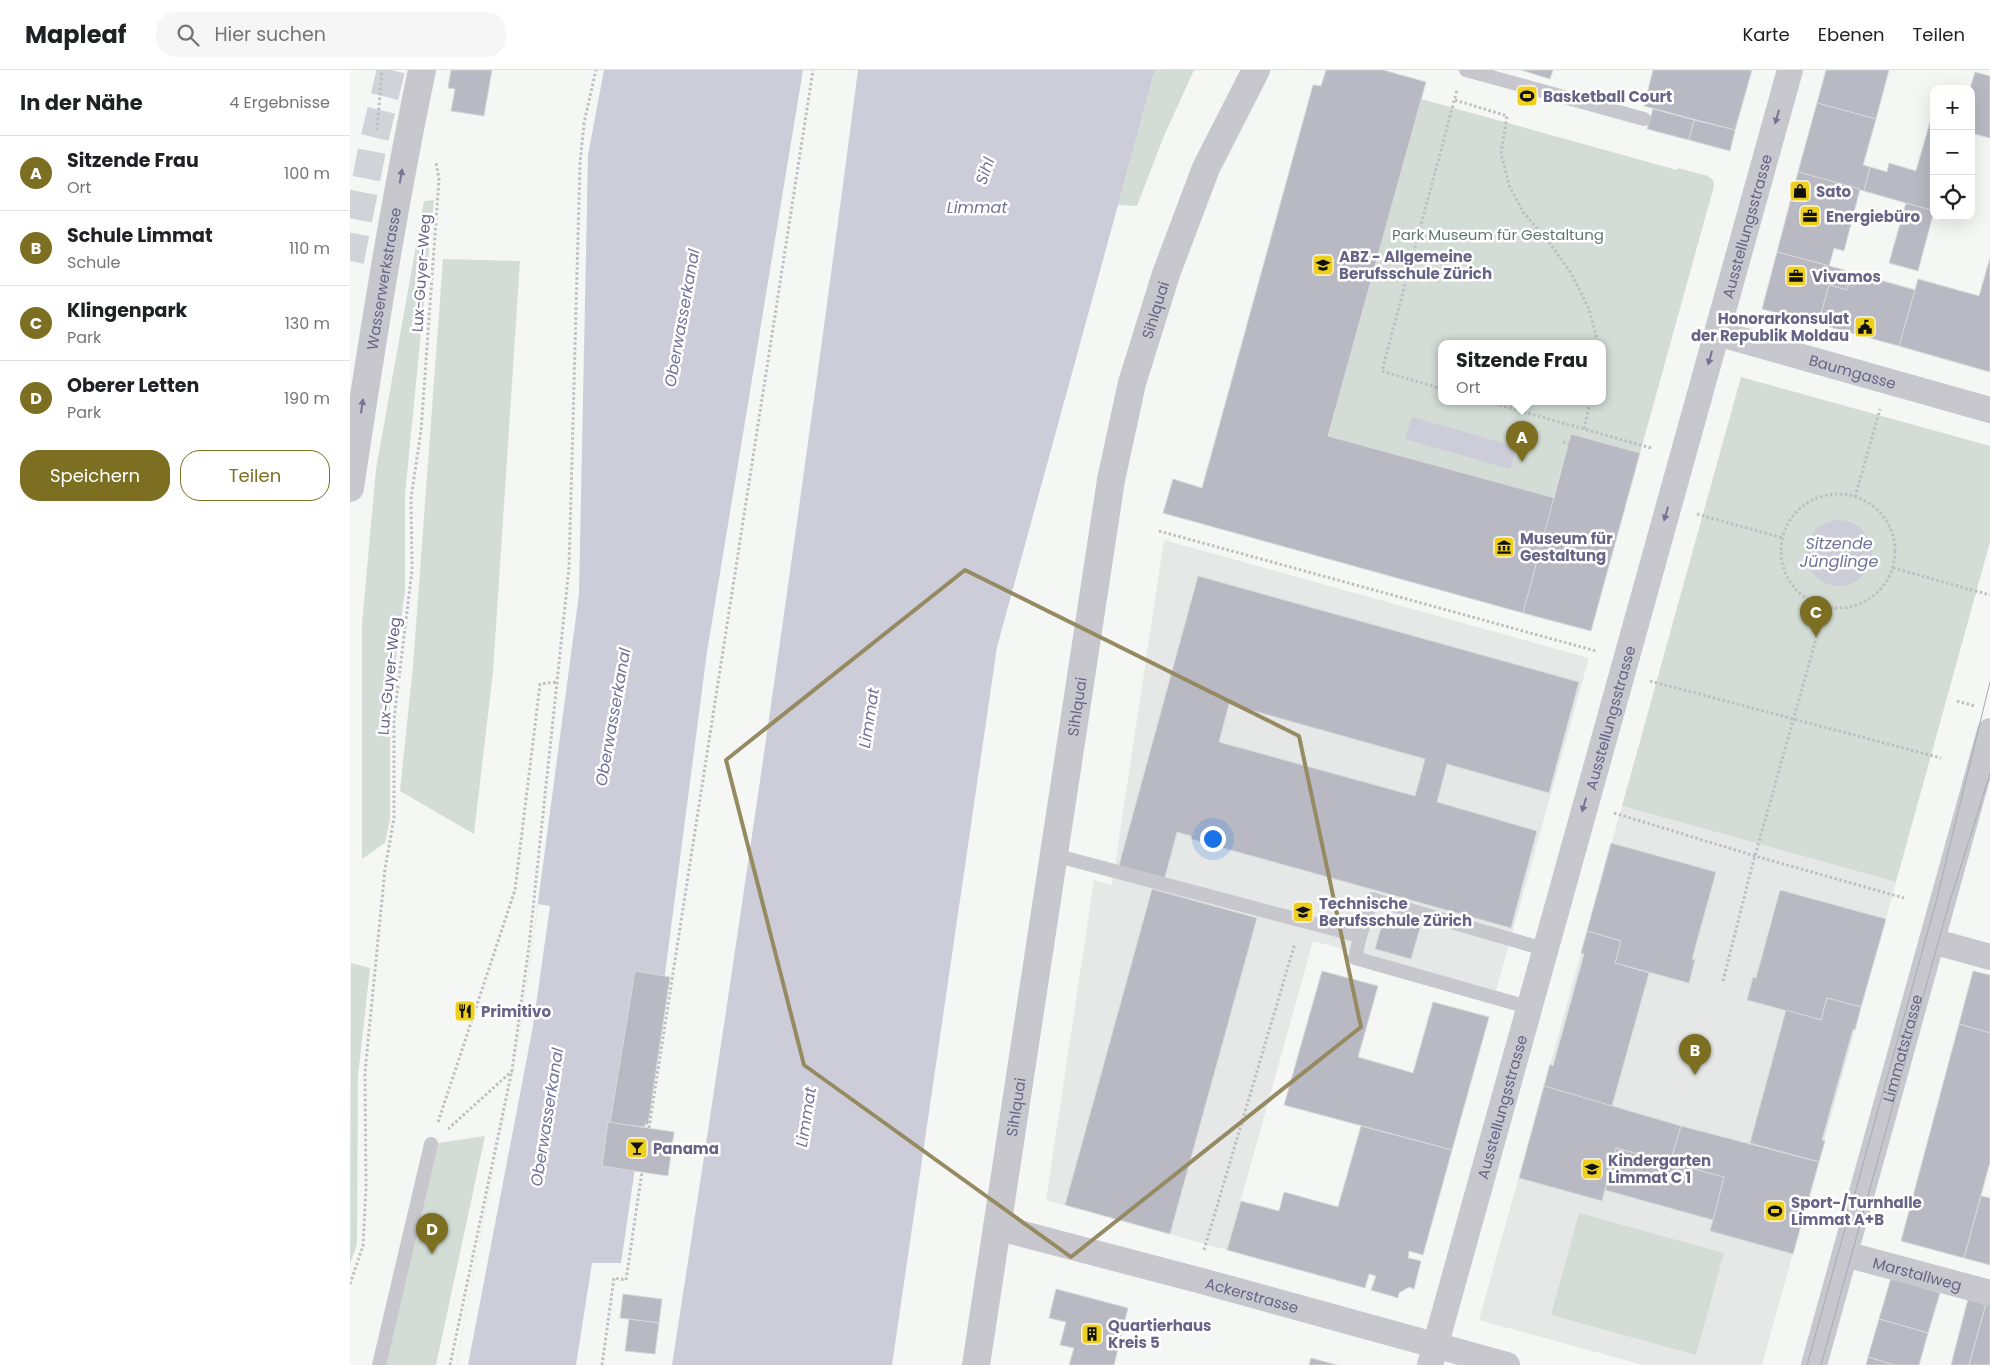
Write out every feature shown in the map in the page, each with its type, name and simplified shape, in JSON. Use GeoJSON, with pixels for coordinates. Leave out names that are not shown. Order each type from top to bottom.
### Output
{"type":"FeatureCollection","features":[{"type":"Feature","properties":{"kind":"street","name":"Wasserwerkstrasse"},"geometry":{"type":"LineString","coordinates":[[350,488],[399,184],[422,70]]}},
{"type":"Feature","properties":{"kind":"street","name":"Sihlquai"},"geometry":{"type":"LineString","coordinates":[[976,1365],[1112,480],[1132,383],[1166,274],[1206,168],[1256,70]]}},
{"type":"Feature","properties":{"kind":"street","name":"Ausstellungsstrasse"},"geometry":{"type":"LineString","coordinates":[[1432,1355],[1790,70]]}},
{"type":"Feature","properties":{"kind":"street","name":"Baumgasse"},"geometry":{"type":"LineString","coordinates":[[1717,333],[1990,410]]}},
{"type":"Feature","properties":{"kind":"street","name":"Limmatstrasse"},"geometry":{"type":"LineString","coordinates":[[1814,1365],[1932,941],[1983,783],[1990,730]]}},
{"type":"Feature","properties":{"kind":"street"},"geometry":{"type":"LineString","coordinates":[[1932,941],[1990,957]]}},
{"type":"Feature","properties":{"kind":"street","name":"Ackerstrasse"},"geometry":{"type":"LineString","coordinates":[[996,1227],[1432,1355],[1507,1365]]}},
{"type":"Feature","properties":{"kind":"street","name":"Marstallweg"},"geometry":{"type":"LineString","coordinates":[[1845,1254],[1990,1293]]}},
{"type":"Feature","properties":{"kind":"lane"},"geometry":{"type":"LineString","coordinates":[[1466,70],[1644,119]]}},
{"type":"Feature","properties":{"kind":"lane"},"geometry":{"type":"LineString","coordinates":[[1054,856],[1360,936]]}},
{"type":"Feature","properties":{"kind":"lane"},"geometry":{"type":"LineString","coordinates":[[1528,1007],[1354,958],[1360,936],[1372,899],[1544,949]]}},
{"type":"Feature","properties":{"kind":"lane"},"geometry":{"type":"LineString","coordinates":[[379,1365],[431,1144]]}},
{"type":"Feature","properties":{"kind":"path"},"geometry":{"type":"LineString","coordinates":[[450,1365],[512,1070],[528,946],[569,568],[580,163],[584,123],[596,70]]}},
{"type":"Feature","properties":{"kind":"path"},"geometry":{"type":"LineString","coordinates":[[649,1128],[814,70]]}},
{"type":"Feature","properties":{"kind":"path"},"geometry":{"type":"LineString","coordinates":[[1438,387],[1382,371],[1458,85]]}},
{"type":"Feature","properties":{"kind":"path"},"geometry":{"type":"LineString","coordinates":[[1455,100],[1506,116],[1501,153],[1509,185],[1523,212],[1549,242],[1570,273],[1589,308],[1597,340]]}},
{"type":"Feature","properties":{"kind":"path","name":"Lux-Guyer-Weg"},"geometry":{"type":"LineString","coordinates":[[350,1284],[363,1246],[366,1189],[365,1072],[385,869],[394,818],[394,719],[412,570],[411,498],[420,431],[439,179],[435,159]]}},
{"type":"Feature","properties":{"kind":"path"},"geometry":{"type":"LineString","coordinates":[[1499,405],[1651,448]]}},
{"type":"Feature","properties":{"kind":"path"},"geometry":{"type":"LineString","coordinates":[[1584,429],[1589,405]]}},
{"type":"Feature","properties":{"kind":"path"},"geometry":{"type":"LineString","coordinates":[[1855,497],[1881,408]]}},
{"type":"Feature","properties":{"kind":"path"},"geometry":{"type":"LineString","coordinates":[[1563,442],[1571,445]]}},
{"type":"Feature","properties":{"kind":"path"},"geometry":{"type":"LineString","coordinates":[[1837,494],[1855,497],[1871,505],[1884,517],[1892,533],[1896,550],[1893,568],[1886,583],[1874,596],[1859,604],[1842,608],[1825,606],[1808,600],[1795,588],[1786,573],[1782,555],[1783,538],[1790,521],[1802,507],[1819,498],[1837,494]]}},
{"type":"Feature","properties":{"kind":"path"},"geometry":{"type":"LineString","coordinates":[[1696,514],[1783,538]]}},
{"type":"Feature","properties":{"kind":"path"},"geometry":{"type":"LineString","coordinates":[[1159,531],[1596,651]]}},
{"type":"Feature","properties":{"kind":"path"},"geometry":{"type":"LineString","coordinates":[[1893,568],[1990,594]]}},
{"type":"Feature","properties":{"kind":"path"},"geometry":{"type":"LineString","coordinates":[[1723,981],[1755,856],[1825,606]]}},
{"type":"Feature","properties":{"kind":"path"},"geometry":{"type":"LineString","coordinates":[[1650,680],[1942,758]]}},
{"type":"Feature","properties":{"kind":"path"},"geometry":{"type":"LineString","coordinates":[[431,1144],[515,890],[540,684],[557,682]]}},
{"type":"Feature","properties":{"kind":"path"},"geometry":{"type":"LineString","coordinates":[[1957,701],[1976,706]]}},
{"type":"Feature","properties":{"kind":"path"},"geometry":{"type":"LineString","coordinates":[[1612,812],[1755,856],[1904,898]]}},
{"type":"Feature","properties":{"kind":"path"},"geometry":{"type":"LineString","coordinates":[[1204,1250],[1302,920]]}},
{"type":"Feature","properties":{"kind":"path"},"geometry":{"type":"LineString","coordinates":[[431,1144],[512,1070]]}},
{"type":"Feature","properties":{"kind":"path"},"geometry":{"type":"LineString","coordinates":[[602,1365],[614,1278],[626,1280],[642,1172]]}},
{"type":"Feature","properties":{"kind":"highlighted area"},"geometry":{"type":"Polygon","coordinates":[[[965,570],[1299,736],[1361,1027],[1071,1257],[804,1065],[726,760],[965,570]]]}},
{"type":"Feature","properties":{"kind":"shaded area","name":"Technische Berufsschule Zürich"},"geometry":{"type":"Polygon","coordinates":[[[1164,540],[1589,658],[1496,991],[1313,941],[1227,1250],[1046,1200],[1094,880],[1112,885],[1164,540]]]}},
{"type":"Feature","properties":{"kind":"shaded area"},"geometry":{"type":"Polygon","coordinates":[[[1622,806],[1896,882],[1762,1365],[1643,1365],[1479,1320],[1622,806]]]}},
{"type":"Feature","properties":{"kind":"green space"},"geometry":{"type":"Polygon","coordinates":[[[1155,70],[1194,70],[1164,136],[1137,206],[1118,205],[1155,70]]]}},
{"type":"Feature","properties":{"kind":"green space","name":"Park Museum für Gestaltung"},"geometry":{"type":"Polygon","coordinates":[[[1421,99],[1677,170],[1678,168],[1708,176],[1713,180],[1714,186],[1640,453],[1571,434],[1553,498],[1328,436],[1421,99]]]}},
{"type":"Feature","properties":{"kind":"green space"},"geometry":{"type":"Polygon","coordinates":[[[434,200],[405,495],[405,591],[390,703],[390,819],[385,843],[362,859],[362,624],[376,469],[424,201],[434,200]]]}},
{"type":"Feature","properties":{"kind":"green space"},"geometry":{"type":"Polygon","coordinates":[[[443,259],[520,261],[493,672],[474,834],[400,791],[413,666],[443,259]]]}},
{"type":"Feature","properties":{"kind":"green space"},"geometry":{"type":"Polygon","coordinates":[[[1741,377],[1990,446],[1990,542],[1896,882],[1622,806],[1741,377]]]}},
{"type":"Feature","properties":{"kind":"green space"},"geometry":{"type":"Polygon","coordinates":[[[351,963],[370,968],[358,1076],[357,1244],[350,1264],[351,963]]]}},
{"type":"Feature","properties":{"kind":"green space"},"geometry":{"type":"Polygon","coordinates":[[[485,1136],[436,1365],[379,1365],[431,1144],[485,1136]]]}},
{"type":"Feature","properties":{"kind":"green space"},"geometry":{"type":"Polygon","coordinates":[[[1579,1213],[1724,1253],[1696,1355],[1551,1315],[1579,1213]]]}},
{"type":"Feature","properties":{"kind":"water","name":"Oberwasserkanal"},"geometry":{"type":"Polygon","coordinates":[[[604,70],[803,70],[707,652],[663,989],[614,1120],[635,1168],[621,1263],[592,1263],[576,1365],[456,1365],[523,1015],[579,594],[588,155],[604,70]]]}},
{"type":"Feature","properties":{"kind":"water","name":"Limmat"},"geometry":{"type":"Polygon","coordinates":[[[858,70],[1155,70],[997,647],[892,1365],[672,1365],[769,718],[858,70]]]}},
{"type":"Feature","properties":{"kind":"water"},"geometry":{"type":"Polygon","coordinates":[[[1412,417],[1517,447],[1510,469],[1405,439],[1412,417]]]}},
{"type":"Feature","properties":{"kind":"water","name":"Sitzende Jünglinge"},"geometry":{"type":"Polygon","coordinates":[[[1839,520],[1852,523],[1862,530],[1869,540],[1872,553],[1869,566],[1862,576],[1852,583],[1839,586],[1826,583],[1816,576],[1809,566],[1806,553],[1809,540],[1816,530],[1826,523],[1839,520]]]}},
{"type":"Feature","properties":{"kind":"pier"},"geometry":{"type":"Polygon","coordinates":[[[538,904],[550,906],[533,1026],[468,1365],[456,1365],[523,1015],[538,904]]]}},
{"type":"Feature","properties":{"kind":"building"},"geometry":{"type":"Polygon","coordinates":[[[451,70],[492,70],[484,116],[451,111],[455,89],[448,88],[451,70]]]}},
{"type":"Feature","properties":{"kind":"building"},"geometry":{"type":"Polygon","coordinates":[[[1326,70],[1383,70],[1426,82],[1328,436],[1555,498],[1523,613],[1163,513],[1173,479],[1202,488],[1313,85],[1321,86],[1326,70]]]}},
{"type":"Feature","properties":{"kind":"building"},"geometry":{"type":"Polygon","coordinates":[[[1521,70],[1553,70],[1550,79],[1521,70]]]}},
{"type":"Feature","properties":{"kind":"building"},"geometry":{"type":"Polygon","coordinates":[[[1653,70],[1752,70],[1735,130],[1644,106],[1653,70]]]}},
{"type":"Feature","properties":{"kind":"building"},"geometry":{"type":"Polygon","coordinates":[[[1826,70],[1889,70],[1876,119],[1817,103],[1826,70]]]}},
{"type":"Feature","properties":{"kind":"building"},"geometry":{"type":"Polygon","coordinates":[[[1975,72],[1990,76],[1990,138],[1975,134],[1975,85],[1971,85],[1975,72]]]}},
{"type":"Feature","properties":{"kind":"building"},"geometry":{"type":"Polygon","coordinates":[[[1817,103],[1876,119],[1863,165],[1870,167],[1864,191],[1798,172],[1817,103]]]}},
{"type":"Feature","properties":{"kind":"building"},"geometry":{"type":"Polygon","coordinates":[[[1653,109],[1694,120],[1689,140],[1647,129],[1653,109]]]}},
{"type":"Feature","properties":{"kind":"building"},"geometry":{"type":"Polygon","coordinates":[[[1694,120],[1735,130],[1730,151],[1689,140],[1694,120]]]}},
{"type":"Feature","properties":{"kind":"building"},"geometry":{"type":"Polygon","coordinates":[[[1930,122],[1930,210],[1864,191],[1870,167],[1887,172],[1889,163],[1916,171],[1930,122]]]}},
{"type":"Feature","properties":{"kind":"building"},"geometry":{"type":"Polygon","coordinates":[[[1798,172],[1860,189],[1844,251],[1834,248],[1829,266],[1777,252],[1798,172]]]}},
{"type":"Feature","properties":{"kind":"building"},"geometry":{"type":"Polygon","coordinates":[[[1906,203],[1930,210],[1930,220],[1932,220],[1918,271],[1889,263],[1906,203]]]}},
{"type":"Feature","properties":{"kind":"building"},"geometry":{"type":"Polygon","coordinates":[[[1777,252],[1852,272],[1847,290],[1829,285],[1818,324],[1762,309],[1777,252]]]}},
{"type":"Feature","properties":{"kind":"building"},"geometry":{"type":"Polygon","coordinates":[[[1990,258],[1990,372],[1899,346],[1918,279],[1979,296],[1990,258]]]}},
{"type":"Feature","properties":{"kind":"building"},"geometry":{"type":"Polygon","coordinates":[[[1852,272],[1915,290],[1899,346],[1818,324],[1829,285],[1847,290],[1852,272]]]}},
{"type":"Feature","properties":{"kind":"building"},"geometry":{"type":"Polygon","coordinates":[[[1571,434],[1640,453],[1591,631],[1523,613],[1571,434]]]}},
{"type":"Feature","properties":{"kind":"building"},"geometry":{"type":"Polygon","coordinates":[[[1198,576],[1579,682],[1549,793],[1447,764],[1437,802],[1537,831],[1511,928],[1191,839],[1191,836],[1177,832],[1164,881],[1118,869],[1198,576]],[[1229,704],[1219,742],[1415,796],[1425,759],[1229,704]]]}},
{"type":"Feature","properties":{"kind":"building"},"geometry":{"type":"Polygon","coordinates":[[[1611,843],[1716,872],[1692,959],[1695,960],[1689,983],[1615,963],[1621,941],[1587,931],[1611,843]]]}},
{"type":"Feature","properties":{"kind":"building"},"geometry":{"type":"Polygon","coordinates":[[[1152,889],[1257,918],[1170,1234],[1065,1205],[1152,889]]]}},
{"type":"Feature","properties":{"kind":"building"},"geometry":{"type":"Polygon","coordinates":[[[1780,890],[1886,919],[1861,1007],[1827,998],[1821,1020],[1747,1000],[1753,977],[1756,978],[1780,890]]]}},
{"type":"Feature","properties":{"kind":"building"},"geometry":{"type":"Polygon","coordinates":[[[1384,917],[1420,928],[1411,959],[1375,949],[1384,917]]]}},
{"type":"Feature","properties":{"kind":"building"},"geometry":{"type":"Polygon","coordinates":[[[1587,931],[1621,941],[1615,963],[1649,973],[1612,1106],[1544,1086],[1550,1064],[1553,1066],[1584,954],[1581,953],[1587,931]]]}},
{"type":"Feature","properties":{"kind":"building"},"geometry":{"type":"Polygon","coordinates":[[[635,971],[670,977],[648,1125],[645,1124],[645,1127],[610,1123],[635,971]]]}},
{"type":"Feature","properties":{"kind":"building"},"geometry":{"type":"Polygon","coordinates":[[[1322,971],[1378,986],[1358,1057],[1413,1073],[1433,1002],[1489,1017],[1452,1150],[1284,1105],[1322,971]]]}},
{"type":"Feature","properties":{"kind":"building"},"geometry":{"type":"Polygon","coordinates":[[[1973,971],[1990,975],[1990,1033],[1959,1024],[1973,971]]]}},
{"type":"Feature","properties":{"kind":"building"},"geometry":{"type":"Polygon","coordinates":[[[1827,998],[1861,1007],[1822,1140],[1825,1141],[1819,1162],[1750,1143],[1786,1010],[1821,1020],[1827,998]]]}},
{"type":"Feature","properties":{"kind":"building"},"geometry":{"type":"Polygon","coordinates":[[[1959,1024],[1990,1033],[1990,1162],[1964,1258],[1901,1241],[1959,1024]]]}},
{"type":"Feature","properties":{"kind":"building"},"geometry":{"type":"Polygon","coordinates":[[[1544,1086],[1681,1126],[1670,1163],[1616,1148],[1602,1201],[1519,1178],[1544,1086]]]}},
{"type":"Feature","properties":{"kind":"building"},"geometry":{"type":"Polygon","coordinates":[[[608,1122],[674,1132],[668,1176],[602,1166],[608,1122]]]}},
{"type":"Feature","properties":{"kind":"building"},"geometry":{"type":"Polygon","coordinates":[[[1361,1126],[1452,1150],[1423,1255],[1409,1251],[1408,1258],[1421,1261],[1414,1289],[1409,1287],[1399,1293],[1398,1298],[1371,1290],[1376,1276],[1369,1274],[1365,1288],[1227,1250],[1241,1201],[1279,1211],[1284,1192],[1338,1207],[1361,1126]]]}},
{"type":"Feature","properties":{"kind":"building"},"geometry":{"type":"Polygon","coordinates":[[[1681,1126],[1819,1162],[1793,1254],[1710,1231],[1724,1177],[1670,1163],[1681,1126]]]}},
{"type":"Feature","properties":{"kind":"building"},"geometry":{"type":"Polygon","coordinates":[[[1616,1148],[1724,1177],[1713,1220],[1605,1190],[1616,1148]]]}},
{"type":"Feature","properties":{"kind":"building"},"geometry":{"type":"Polygon","coordinates":[[[1981,1196],[1990,1198],[1990,1265],[1964,1258],[1981,1196]]]}},
{"type":"Feature","properties":{"kind":"building"},"geometry":{"type":"Polygon","coordinates":[[[1891,1278],[1940,1293],[1928,1333],[1879,1319],[1891,1278]]]}},
{"type":"Feature","properties":{"kind":"building","name":"Quartierhaus Kreis 5"},"geometry":{"type":"Polygon","coordinates":[[[1056,1289],[1128,1308],[1114,1365],[1069,1365],[1074,1348],[1060,1345],[1066,1322],[1049,1318],[1056,1289]]]}},
{"type":"Feature","properties":{"kind":"building"},"geometry":{"type":"Polygon","coordinates":[[[623,1294],[662,1299],[659,1323],[620,1318],[623,1294]]]}},
{"type":"Feature","properties":{"kind":"building"},"geometry":{"type":"Polygon","coordinates":[[[1968,1299],[1986,1304],[1969,1365],[1951,1365],[1968,1299]]]}},
{"type":"Feature","properties":{"kind":"building"},"geometry":{"type":"Polygon","coordinates":[[[1986,1304],[1990,1305],[1990,1365],[1969,1365],[1986,1304]]]}},
{"type":"Feature","properties":{"kind":"building"},"geometry":{"type":"Polygon","coordinates":[[[629,1319],[659,1323],[655,1354],[625,1351],[629,1319]]]}},
{"type":"Feature","properties":{"kind":"building"},"geometry":{"type":"Polygon","coordinates":[[[1879,1319],[1928,1333],[1919,1365],[1894,1365],[1868,1357],[1879,1319]]]}},
{"type":"Feature","properties":{"kind":"building"},"geometry":{"type":"Polygon","coordinates":[[[1868,1357],[1894,1365],[1866,1365],[1868,1357]]]}},
{"type":"Feature","properties":{"kind":"building"},"geometry":{"type":"Polygon","coordinates":[[[1311,1358],[1337,1365],[1309,1365],[1311,1358]]]}},
{"type":"Feature","properties":{"kind":"tunnel"},"geometry":{"type":"LineString","coordinates":[[350,261],[373,145],[391,70]]}},
{"type":"Feature","properties":{"kind":"tram line"},"geometry":{"type":"LineString","coordinates":[[1807,1365],[1936,902],[1990,682]]}},
{"type":"Feature","properties":{"kind":"tram line"},"geometry":{"type":"LineString","coordinates":[[1821,1365],[1948,907],[1990,774]]}},
{"type":"Feature","properties":{"kind":"place","name":"Basketball Court"},"geometry":{"type":"Point","coordinates":[1527,96]}},
{"type":"Feature","properties":{"kind":"place","name":"Sato"},"geometry":{"type":"Point","coordinates":[1800,191]}},
{"type":"Feature","properties":{"kind":"place","name":"Energiebüro"},"geometry":{"type":"Point","coordinates":[1810,216]}},
{"type":"Feature","properties":{"kind":"place","name":"ABZ - Allgemeine Berufsschule Zürich"},"geometry":{"type":"Point","coordinates":[1323,265]}},
{"type":"Feature","properties":{"kind":"place","name":"Vivamos"},"geometry":{"type":"Point","coordinates":[1796,276]}},
{"type":"Feature","properties":{"kind":"place","name":"Honorarkonsulat der Republik Moldau"},"geometry":{"type":"Point","coordinates":[1865,327]}},
{"type":"Feature","properties":{"kind":"place","name":"Sitzende Frau"},"geometry":{"type":"Point","coordinates":[1522,462]}},
{"type":"Feature","properties":{"kind":"place","name":"Museum für Gestaltung"},"geometry":{"type":"Point","coordinates":[1504,547]}},
{"type":"Feature","properties":{"kind":"place","name":"Klingenpark"},"geometry":{"type":"Point","coordinates":[1816,637]}},
{"type":"Feature","properties":{"kind":"place","name":"Technische Berufsschule Zürich"},"geometry":{"type":"Point","coordinates":[1303,912]}},
{"type":"Feature","properties":{"kind":"place","name":"Primitivo"},"geometry":{"type":"Point","coordinates":[465,1011]}},
{"type":"Feature","properties":{"kind":"place","name":"Schule Limmat"},"geometry":{"type":"Point","coordinates":[1695,1075]}},
{"type":"Feature","properties":{"kind":"place","name":"Panama"},"geometry":{"type":"Point","coordinates":[637,1148]}},
{"type":"Feature","properties":{"kind":"place","name":"Kindergarten Limmat C 1"},"geometry":{"type":"Point","coordinates":[1592,1169]}},
{"type":"Feature","properties":{"kind":"place","name":"Sport-/Turnhalle Limmat A+B"},"geometry":{"type":"Point","coordinates":[1775,1211]}},
{"type":"Feature","properties":{"kind":"place","name":"Oberer Letten"},"geometry":{"type":"Point","coordinates":[432,1254]}},
{"type":"Feature","properties":{"kind":"place","name":"Quartierhaus Kreis 5"},"geometry":{"type":"Point","coordinates":[1092,1334]}},
{"type":"Feature","properties":{"kind":"water label","name":"Sihl"},"geometry":{"type":"Point","coordinates":[985,171]}}]}
